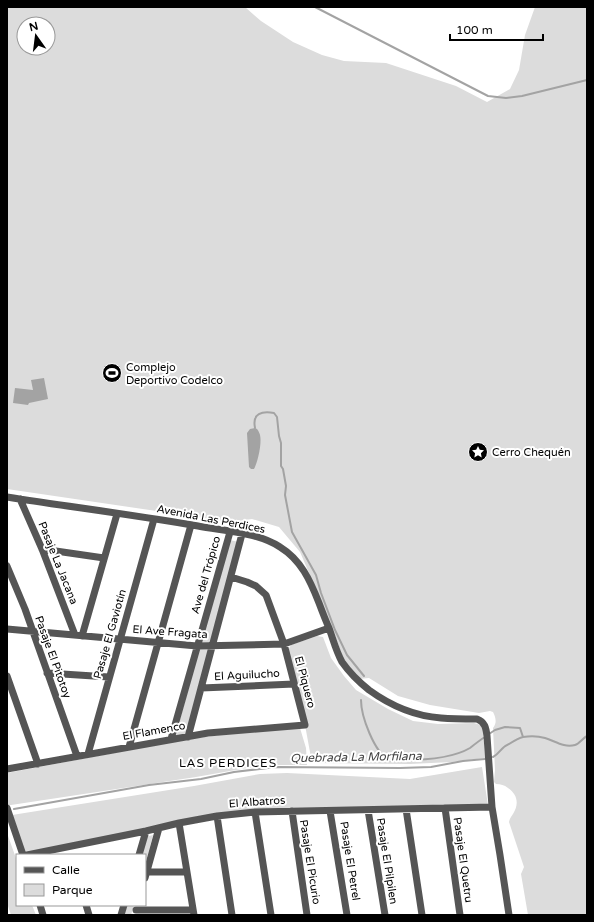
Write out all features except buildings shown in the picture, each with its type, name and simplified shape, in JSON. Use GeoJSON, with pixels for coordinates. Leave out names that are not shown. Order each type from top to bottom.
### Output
{"type":"FeatureCollection","features":[{"type":"Feature","properties":{"kind":"street","name":"Avenida Las Perdices"},"geometry":{"type":"LineString","coordinates":[[7,497],[154,519],[258,537],[273,543],[287,552],[304,570],[342,662],[364,685],[390,704],[411,713],[441,718],[477,719],[480,720],[486,727],[492,807],[509,915]]}},
{"type":"Feature","properties":{"kind":"street","name":"Pasaje La Jacana"},"geometry":{"type":"LineString","coordinates":[[20,499],[79,635]]}},
{"type":"Feature","properties":{"kind":"street"},"geometry":{"type":"LineString","coordinates":[[79,635],[117,514]]}},
{"type":"Feature","properties":{"kind":"street","name":"Pasaje El Gaviotín"},"geometry":{"type":"LineString","coordinates":[[88,754],[154,519]]}},
{"type":"Feature","properties":{"kind":"street"},"geometry":{"type":"LineString","coordinates":[[128,747],[191,525]]}},
{"type":"Feature","properties":{"kind":"street","name":"Ave del Trópico"},"geometry":{"type":"LineString","coordinates":[[171,739],[230,532]]}},
{"type":"Feature","properties":{"kind":"street"},"geometry":{"type":"LineString","coordinates":[[188,737],[242,534]]}},
{"type":"Feature","properties":{"kind":"street"},"geometry":{"type":"LineString","coordinates":[[42,549],[104,558]]}},
{"type":"Feature","properties":{"kind":"street","name":"Pasaje El Pitotoy"},"geometry":{"type":"LineString","coordinates":[[7,566],[21,599],[77,756]]}},
{"type":"Feature","properties":{"kind":"street","name":"El Piquero"},"geometry":{"type":"LineString","coordinates":[[231,578],[248,582],[256,586],[266,595],[284,644],[305,725]]}},
{"type":"Feature","properties":{"kind":"street","name":"El Ave Fragata"},"geometry":{"type":"LineString","coordinates":[[7,629],[197,646],[212,646],[284,644],[329,628]]}},
{"type":"Feature","properties":{"kind":"street"},"geometry":{"type":"LineString","coordinates":[[47,672],[109,677]]}},
{"type":"Feature","properties":{"kind":"street"},"geometry":{"type":"LineString","coordinates":[[7,676],[38,764]]}},
{"type":"Feature","properties":{"kind":"street","name":"El Aguilucho"},"geometry":{"type":"LineString","coordinates":[[201,688],[294,684]]}},
{"type":"Feature","properties":{"kind":"street","name":"El Flamenco"},"geometry":{"type":"LineString","coordinates":[[7,769],[171,739],[225,731],[305,725]]}},
{"type":"Feature","properties":{"kind":"street","name":"El Albatros"},"geometry":{"type":"LineString","coordinates":[[32,854],[180,823],[218,816],[255,812],[492,807]]}},
{"type":"Feature","properties":{"kind":"street"},"geometry":{"type":"LineString","coordinates":[[7,808],[23,854]]}},
{"type":"Feature","properties":{"kind":"street","name":"Pasaje El Quetru"},"geometry":{"type":"LineString","coordinates":[[445,808],[460,915]]}},
{"type":"Feature","properties":{"kind":"street"},"geometry":{"type":"LineString","coordinates":[[406,809],[422,915]]}},
{"type":"Feature","properties":{"kind":"street","name":"Pasaje El Pilpilen"},"geometry":{"type":"LineString","coordinates":[[368,810],[385,915]]}},
{"type":"Feature","properties":{"kind":"street","name":"Pasaje El Picurio"},"geometry":{"type":"LineString","coordinates":[[292,811],[307,915]]}},
{"type":"Feature","properties":{"kind":"street","name":"Pasaje El Petrel"},"geometry":{"type":"LineString","coordinates":[[330,811],[347,915]]}},
{"type":"Feature","properties":{"kind":"street"},"geometry":{"type":"LineString","coordinates":[[255,812],[271,915]]}},
{"type":"Feature","properties":{"kind":"street"},"geometry":{"type":"LineString","coordinates":[[218,816],[232,915]]}},
{"type":"Feature","properties":{"kind":"street"},"geometry":{"type":"LineString","coordinates":[[136,910],[193,913],[180,823]]}},
{"type":"Feature","properties":{"kind":"street"},"geometry":{"type":"LineString","coordinates":[[159,828],[146,875],[187,872]]}},
{"type":"Feature","properties":{"kind":"street"},"geometry":{"type":"LineString","coordinates":[[138,854],[146,831]]}},
{"type":"Feature","properties":{"kind":"street"},"geometry":{"type":"LineString","coordinates":[[66,847],[69,854]]}},
{"type":"Feature","properties":{"kind":"green space"},"geometry":{"type":"Polygon","coordinates":[[[7,7],[245,7],[261,21],[293,42],[322,55],[344,61],[386,63],[456,86],[487,102],[510,89],[519,70],[525,35],[535,7],[587,7],[587,915],[528,915],[521,874],[524,867],[509,822],[516,807],[516,797],[508,788],[494,782],[495,770],[493,728],[496,720],[493,712],[490,711],[479,713],[430,705],[398,696],[369,678],[358,679],[343,658],[331,624],[300,552],[279,527],[252,519],[231,522],[7,489],[7,7]]]}},
{"type":"Feature","properties":{"kind":"green space"},"geometry":{"type":"Polygon","coordinates":[[[229,540],[239,542],[187,736],[175,738],[229,540]]]}},
{"type":"Feature","properties":{"kind":"green space"},"geometry":{"type":"Polygon","coordinates":[[[317,636],[323,637],[331,658],[356,690],[388,709],[413,721],[438,724],[474,723],[481,725],[483,729],[485,758],[452,762],[410,764],[312,763],[305,725],[287,652],[291,645],[317,636]]]}},
{"type":"Feature","properties":{"kind":"green space"},"geometry":{"type":"Polygon","coordinates":[[[300,728],[306,748],[307,765],[279,765],[247,768],[8,805],[7,773],[183,740],[219,735],[300,728]]]}},
{"type":"Feature","properties":{"kind":"green space"},"geometry":{"type":"Polygon","coordinates":[[[482,767],[488,805],[265,809],[25,854],[12,815],[260,774],[287,773],[410,779],[482,767]]]}},
{"type":"Feature","properties":{"kind":"green space"},"geometry":{"type":"Polygon","coordinates":[[[7,833],[16,858],[16,906],[32,906],[36,915],[11,915],[7,903],[7,833]]]}},
{"type":"Feature","properties":{"kind":"green space"},"geometry":{"type":"Polygon","coordinates":[[[153,835],[146,861],[146,854],[140,854],[145,837],[153,835]]]}},
{"type":"Feature","properties":{"kind":"green space"},"geometry":{"type":"Polygon","coordinates":[[[127,906],[134,906],[131,915],[124,915],[127,906]]]}},
{"type":"Feature","properties":{"kind":"shaded area"},"geometry":{"type":"Polygon","coordinates":[[[44,378],[48,399],[29,403],[28,405],[13,403],[15,388],[33,390],[31,380],[44,378]]]}},
{"type":"Feature","properties":{"kind":"shaded area"},"geometry":{"type":"Polygon","coordinates":[[[255,428],[260,434],[260,447],[254,469],[251,469],[249,467],[247,433],[250,429],[255,428]]]}},
{"type":"Feature","properties":{"kind":"waterway"},"geometry":{"type":"LineString","coordinates":[[315,7],[488,96],[506,98],[522,96],[587,80]]}},
{"type":"Feature","properties":{"kind":"waterway"},"geometry":{"type":"LineString","coordinates":[[255,428],[255,419],[259,414],[266,412],[274,413],[277,417],[281,443],[281,466],[283,469],[286,486],[285,495],[292,532],[316,575],[335,630],[347,655],[364,676]]}},
{"type":"Feature","properties":{"kind":"waterway"},"geometry":{"type":"LineString","coordinates":[[361,700],[363,715],[369,733],[378,750],[383,756],[391,761],[429,759],[455,754],[470,748],[485,737]]}},
{"type":"Feature","properties":{"kind":"waterway"},"geometry":{"type":"LineString","coordinates":[[489,734],[495,730],[505,727],[520,728],[523,737]]}},
{"type":"Feature","properties":{"kind":"waterway","name":"Quebrada La Morfilana"},"geometry":{"type":"LineString","coordinates":[[493,757],[497,755],[504,747],[523,737],[542,737],[563,745],[571,746],[587,736]]}},
{"type":"Feature","properties":{"kind":"waterway","name":"Quebrada La Morfilana"},"geometry":{"type":"LineString","coordinates":[[14,809],[149,785],[201,779],[234,772],[276,767],[431,767],[463,761],[485,759]]}},
{"type":"Feature","properties":{"kind":"place","name":"Complejo Deportivo Codelco"},"geometry":{"type":"Point","coordinates":[112,373]}},
{"type":"Feature","properties":{"kind":"place","name":"Cerro Chequén"},"geometry":{"type":"Point","coordinates":[478,452]}},
{"type":"Feature","properties":{"kind":"district","name":"LAS PERDICES"},"geometry":{"type":"Point","coordinates":[228,763]}}]}
